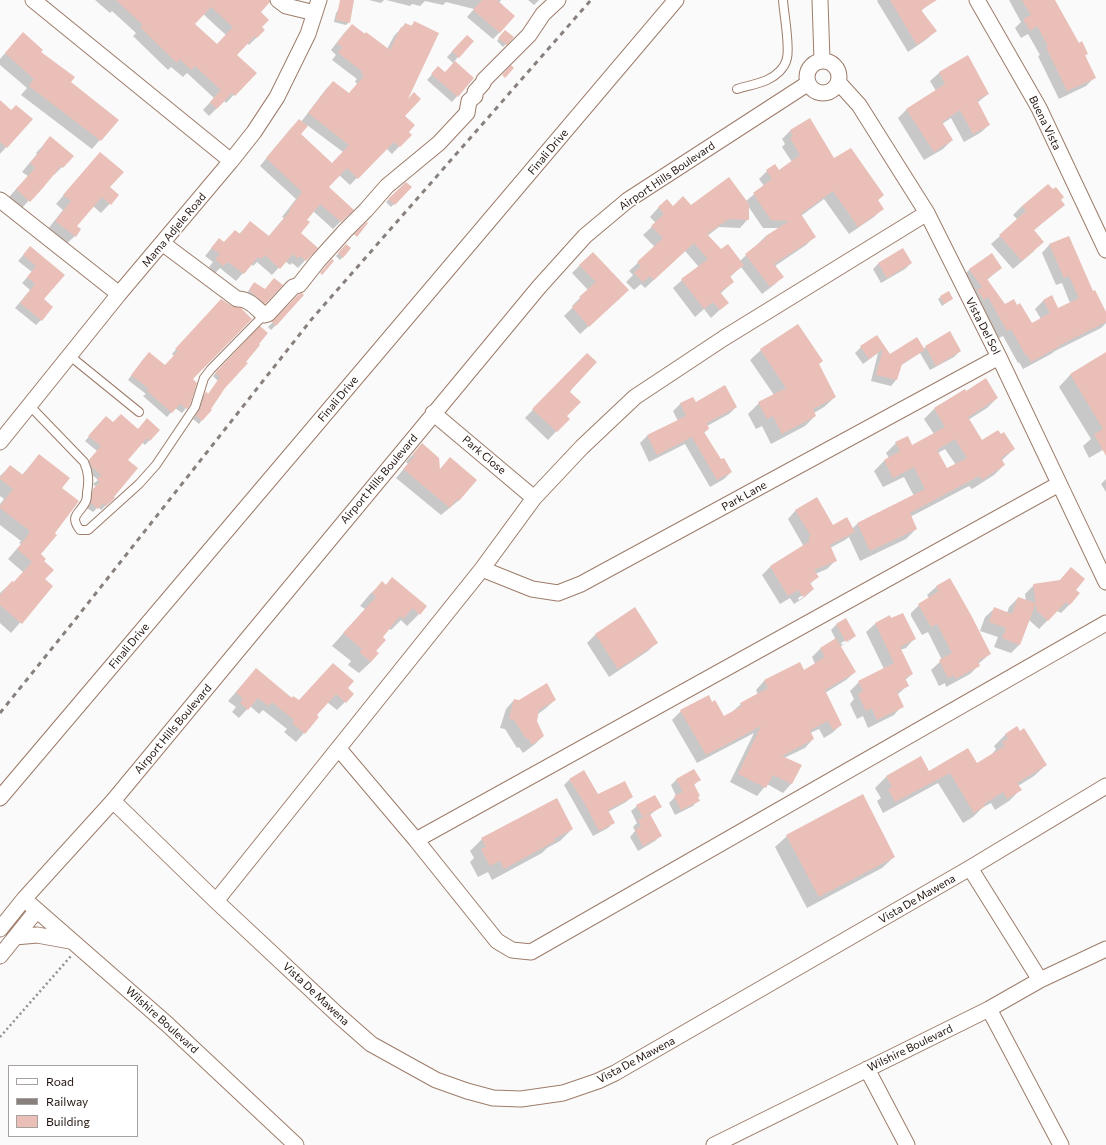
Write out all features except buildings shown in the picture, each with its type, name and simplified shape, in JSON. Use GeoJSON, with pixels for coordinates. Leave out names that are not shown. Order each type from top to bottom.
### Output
{"type":"FeatureCollection","features":[{"type":"Feature","properties":{"kind":"street"},"geometry":{"type":"LineString","coordinates":[[33,0],[231,161]]}},
{"type":"Feature","properties":{"kind":"street"},"geometry":{"type":"LineString","coordinates":[[278,0],[286,6],[317,6]]}},
{"type":"Feature","properties":{"kind":"street"},"geometry":{"type":"LineString","coordinates":[[162,243],[237,299],[242,298],[250,302],[264,315],[268,314],[293,287],[299,285],[318,261],[387,186],[449,133],[467,113],[469,101],[475,96],[475,92],[483,84],[484,80],[529,35],[543,14],[558,0]]}},
{"type":"Feature","properties":{"kind":"street","name":"Finali Drive"},"geometry":{"type":"LineString","coordinates":[[0,798],[676,0]]}},
{"type":"Feature","properties":{"kind":"street"},"geometry":{"type":"LineString","coordinates":[[820,0],[822,60]]}},
{"type":"Feature","properties":{"kind":"street","name":"Buena Vista"},"geometry":{"type":"LineString","coordinates":[[978,0],[1038,108],[1106,250]]}},
{"type":"Feature","properties":{"kind":"street","name":"Mama Adjele Road"},"geometry":{"type":"LineString","coordinates":[[0,442],[119,294],[254,132],[277,97],[308,34],[317,6]]}},
{"type":"Feature","properties":{"kind":"street"},"geometry":{"type":"LineString","coordinates":[[816,61],[829,61],[835,65],[838,71],[838,83],[832,90],[826,93],[818,93],[812,90],[806,77],[810,65],[816,61]]}},
{"type":"Feature","properties":{"kind":"street","name":"Vista Del Sol"},"geometry":{"type":"LineString","coordinates":[[838,83],[859,105],[927,213],[999,357],[1106,582]]}},
{"type":"Feature","properties":{"kind":"street","name":"Airport Hills Boulevard"},"geometry":{"type":"LineString","coordinates":[[0,929],[24,899],[113,801],[433,413],[539,287],[585,236],[628,200],[808,84]]}},
{"type":"Feature","properties":{"kind":"street"},"geometry":{"type":"LineString","coordinates":[[0,200],[119,294]]}},
{"type":"Feature","properties":{"kind":"street"},"geometry":{"type":"LineString","coordinates":[[216,901],[482,569],[534,498],[582,447],[635,397],[724,338],[927,213]]}},
{"type":"Feature","properties":{"kind":"street","name":"Park Lane"},"geometry":{"type":"LineString","coordinates":[[482,569],[532,589],[558,593],[581,584],[999,357]]}},
{"type":"Feature","properties":{"kind":"street","name":"Park Close"},"geometry":{"type":"LineString","coordinates":[[433,413],[534,498]]}},
{"type":"Feature","properties":{"kind":"street"},"geometry":{"type":"LineString","coordinates":[[416,840],[1059,484]]}},
{"type":"Feature","properties":{"kind":"street"},"geometry":{"type":"LineString","coordinates":[[339,749],[416,840],[497,941],[512,950],[531,952],[1106,623]]}},
{"type":"Feature","properties":{"kind":"street","name":"Vista De Mawena"},"geometry":{"type":"LineString","coordinates":[[113,801],[216,901],[338,1015],[372,1044],[436,1080],[493,1098],[521,1099],[563,1093],[598,1081],[615,1073],[970,868],[1106,786]]}},
{"type":"Feature","properties":{"kind":"street"},"geometry":{"type":"LineString","coordinates":[[970,868],[1040,980]]}},
{"type":"Feature","properties":{"kind":"street","name":"Wilshire Boulevard"},"geometry":{"type":"LineString","coordinates":[[24,899],[167,1024],[296,1145]]}},
{"type":"Feature","properties":{"kind":"street"},"geometry":{"type":"LineString","coordinates":[[0,956],[37,910]]}},
{"type":"Feature","properties":{"kind":"street"},"geometry":{"type":"LineString","coordinates":[[15,937],[36,935],[75,944]]}},
{"type":"Feature","properties":{"kind":"street","name":"Wilshire Boulevard"},"geometry":{"type":"LineString","coordinates":[[714,1145],[737,1139],[867,1069],[989,1009],[1040,980],[1106,949]]}},
{"type":"Feature","properties":{"kind":"street"},"geometry":{"type":"LineString","coordinates":[[989,1009],[1061,1145]]}},
{"type":"Feature","properties":{"kind":"street"},"geometry":{"type":"LineString","coordinates":[[867,1069],[907,1145]]}},
{"type":"Feature","properties":{"kind":"lane"},"geometry":{"type":"LineString","coordinates":[[737,89],[766,81],[775,76],[782,69],[787,59],[788,47],[783,0]]}},
{"type":"Feature","properties":{"kind":"lane"},"geometry":{"type":"LineString","coordinates":[[29,406],[84,462],[90,479],[86,502],[75,516],[75,524],[80,530],[88,530],[147,476],[192,412],[199,398],[204,378],[264,315]]}},
{"type":"Feature","properties":{"kind":"lane"},"geometry":{"type":"LineString","coordinates":[[70,356],[139,412]]}},
{"type":"Feature","properties":{"kind":"path"},"geometry":{"type":"LineString","coordinates":[[0,1037],[75,944]]}},
{"type":"Feature","properties":{"kind":"railway"},"geometry":{"type":"LineString","coordinates":[[0,713],[311,320],[591,0]]}}]}
